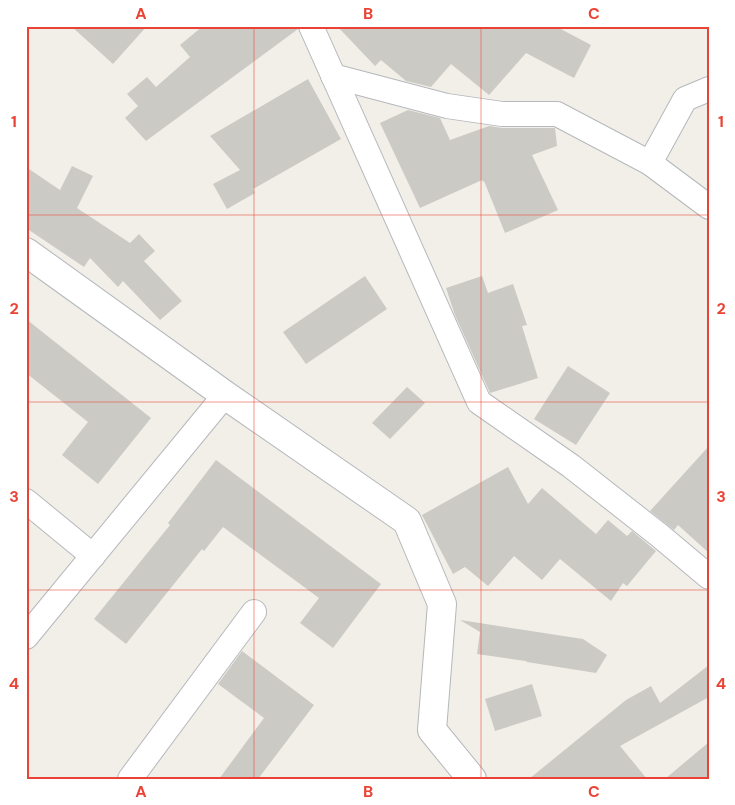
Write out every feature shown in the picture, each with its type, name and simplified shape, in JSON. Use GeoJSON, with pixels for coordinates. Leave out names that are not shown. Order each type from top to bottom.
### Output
{"type":"FeatureCollection","features":[{"type":"Feature","properties":{"kind":"street"},"geometry":{"type":"LineString","coordinates":[[311,26],[479,402],[570,466],[659,535],[709,577]]}},
{"type":"Feature","properties":{"kind":"street"},"geometry":{"type":"LineString","coordinates":[[333,76],[446,106],[502,114],[558,114],[650,163],[709,207]]}},
{"type":"Feature","properties":{"kind":"street"},"geometry":{"type":"LineString","coordinates":[[650,163],[685,99],[709,89]]}},
{"type":"Feature","properties":{"kind":"street"},"geometry":{"type":"LineString","coordinates":[[26,252],[407,521],[442,604],[432,730],[472,779]]}},
{"type":"Feature","properties":{"kind":"street"},"geometry":{"type":"LineString","coordinates":[[26,637],[225,394]]}},
{"type":"Feature","properties":{"kind":"street"},"geometry":{"type":"LineString","coordinates":[[26,501],[93,556]]}},
{"type":"Feature","properties":{"kind":"street"},"geometry":{"type":"LineString","coordinates":[[130,779],[254,612]]}},
{"type":"Feature","properties":{"kind":"building"},"geometry":{"type":"Polygon","coordinates":[[[71,26],[147,26],[113,64],[71,26]]]}},
{"type":"Feature","properties":{"kind":"building"},"geometry":{"type":"Polygon","coordinates":[[[203,26],[298,26],[298,29],[146,141],[125,118],[138,106],[127,94],[147,77],[156,87],[190,57],[180,45],[203,26]]]}},
{"type":"Feature","properties":{"kind":"building"},"geometry":{"type":"Polygon","coordinates":[[[337,26],[555,26],[591,45],[574,78],[526,53],[489,95],[451,64],[431,87],[406,81],[381,60],[375,66],[337,26]]]}},
{"type":"Feature","properties":{"kind":"building"},"geometry":{"type":"Polygon","coordinates":[[[308,79],[341,139],[253,189],[255,193],[227,209],[213,184],[240,170],[210,136],[308,79]]]}},
{"type":"Feature","properties":{"kind":"building"},"geometry":{"type":"Polygon","coordinates":[[[408,110],[440,118],[450,140],[489,126],[502,128],[555,128],[557,146],[532,155],[558,210],[505,233],[482,180],[420,208],[380,123],[408,110]]]}},
{"type":"Feature","properties":{"kind":"building"},"geometry":{"type":"Polygon","coordinates":[[[72,166],[93,176],[77,208],[130,243],[139,234],[155,251],[144,261],[182,301],[160,320],[123,281],[118,287],[90,258],[84,267],[26,228],[26,167],[60,190],[72,166]]]}},
{"type":"Feature","properties":{"kind":"building"},"geometry":{"type":"Polygon","coordinates":[[[365,276],[387,309],[306,364],[283,332],[365,276]]]}},
{"type":"Feature","properties":{"kind":"building"},"geometry":{"type":"Polygon","coordinates":[[[482,276],[488,293],[513,284],[527,325],[522,326],[538,378],[490,393],[455,315],[446,288],[482,276]]]}},
{"type":"Feature","properties":{"kind":"building"},"geometry":{"type":"Polygon","coordinates":[[[26,319],[151,418],[98,484],[62,455],[88,422],[26,373],[26,319]]]}},
{"type":"Feature","properties":{"kind":"building"},"geometry":{"type":"Polygon","coordinates":[[[568,366],[610,393],[576,445],[534,419],[568,366]]]}},
{"type":"Feature","properties":{"kind":"building"},"geometry":{"type":"Polygon","coordinates":[[[407,387],[425,403],[390,439],[372,423],[407,387]]]}},
{"type":"Feature","properties":{"kind":"building"},"geometry":{"type":"Polygon","coordinates":[[[709,446],[709,553],[678,525],[674,530],[650,511],[709,446]]]}},
{"type":"Feature","properties":{"kind":"building"},"geometry":{"type":"Polygon","coordinates":[[[216,460],[381,584],[333,648],[300,623],[319,598],[223,527],[204,551],[202,549],[126,644],[94,619],[170,525],[168,523],[216,460]]]}},
{"type":"Feature","properties":{"kind":"building"},"geometry":{"type":"Polygon","coordinates":[[[508,467],[528,504],[542,488],[596,534],[608,520],[627,536],[632,531],[656,551],[627,586],[623,583],[611,601],[560,559],[542,580],[514,556],[488,586],[465,567],[453,574],[422,515],[508,467]]]}},
{"type":"Feature","properties":{"kind":"building"},"geometry":{"type":"Polygon","coordinates":[[[460,620],[583,639],[607,655],[596,673],[477,654],[480,632],[460,620]]]}},
{"type":"Feature","properties":{"kind":"building"},"geometry":{"type":"Polygon","coordinates":[[[242,651],[314,705],[258,779],[219,779],[264,718],[218,684],[242,651]]]}},
{"type":"Feature","properties":{"kind":"building"},"geometry":{"type":"Polygon","coordinates":[[[709,665],[709,697],[620,746],[647,779],[529,779],[626,700],[651,686],[660,703],[709,665]]]}},
{"type":"Feature","properties":{"kind":"building"},"geometry":{"type":"Polygon","coordinates":[[[532,684],[542,716],[495,731],[485,699],[532,684]]]}},
{"type":"Feature","properties":{"kind":"building"},"geometry":{"type":"Polygon","coordinates":[[[709,742],[709,779],[665,779],[709,742]]]}}]}
